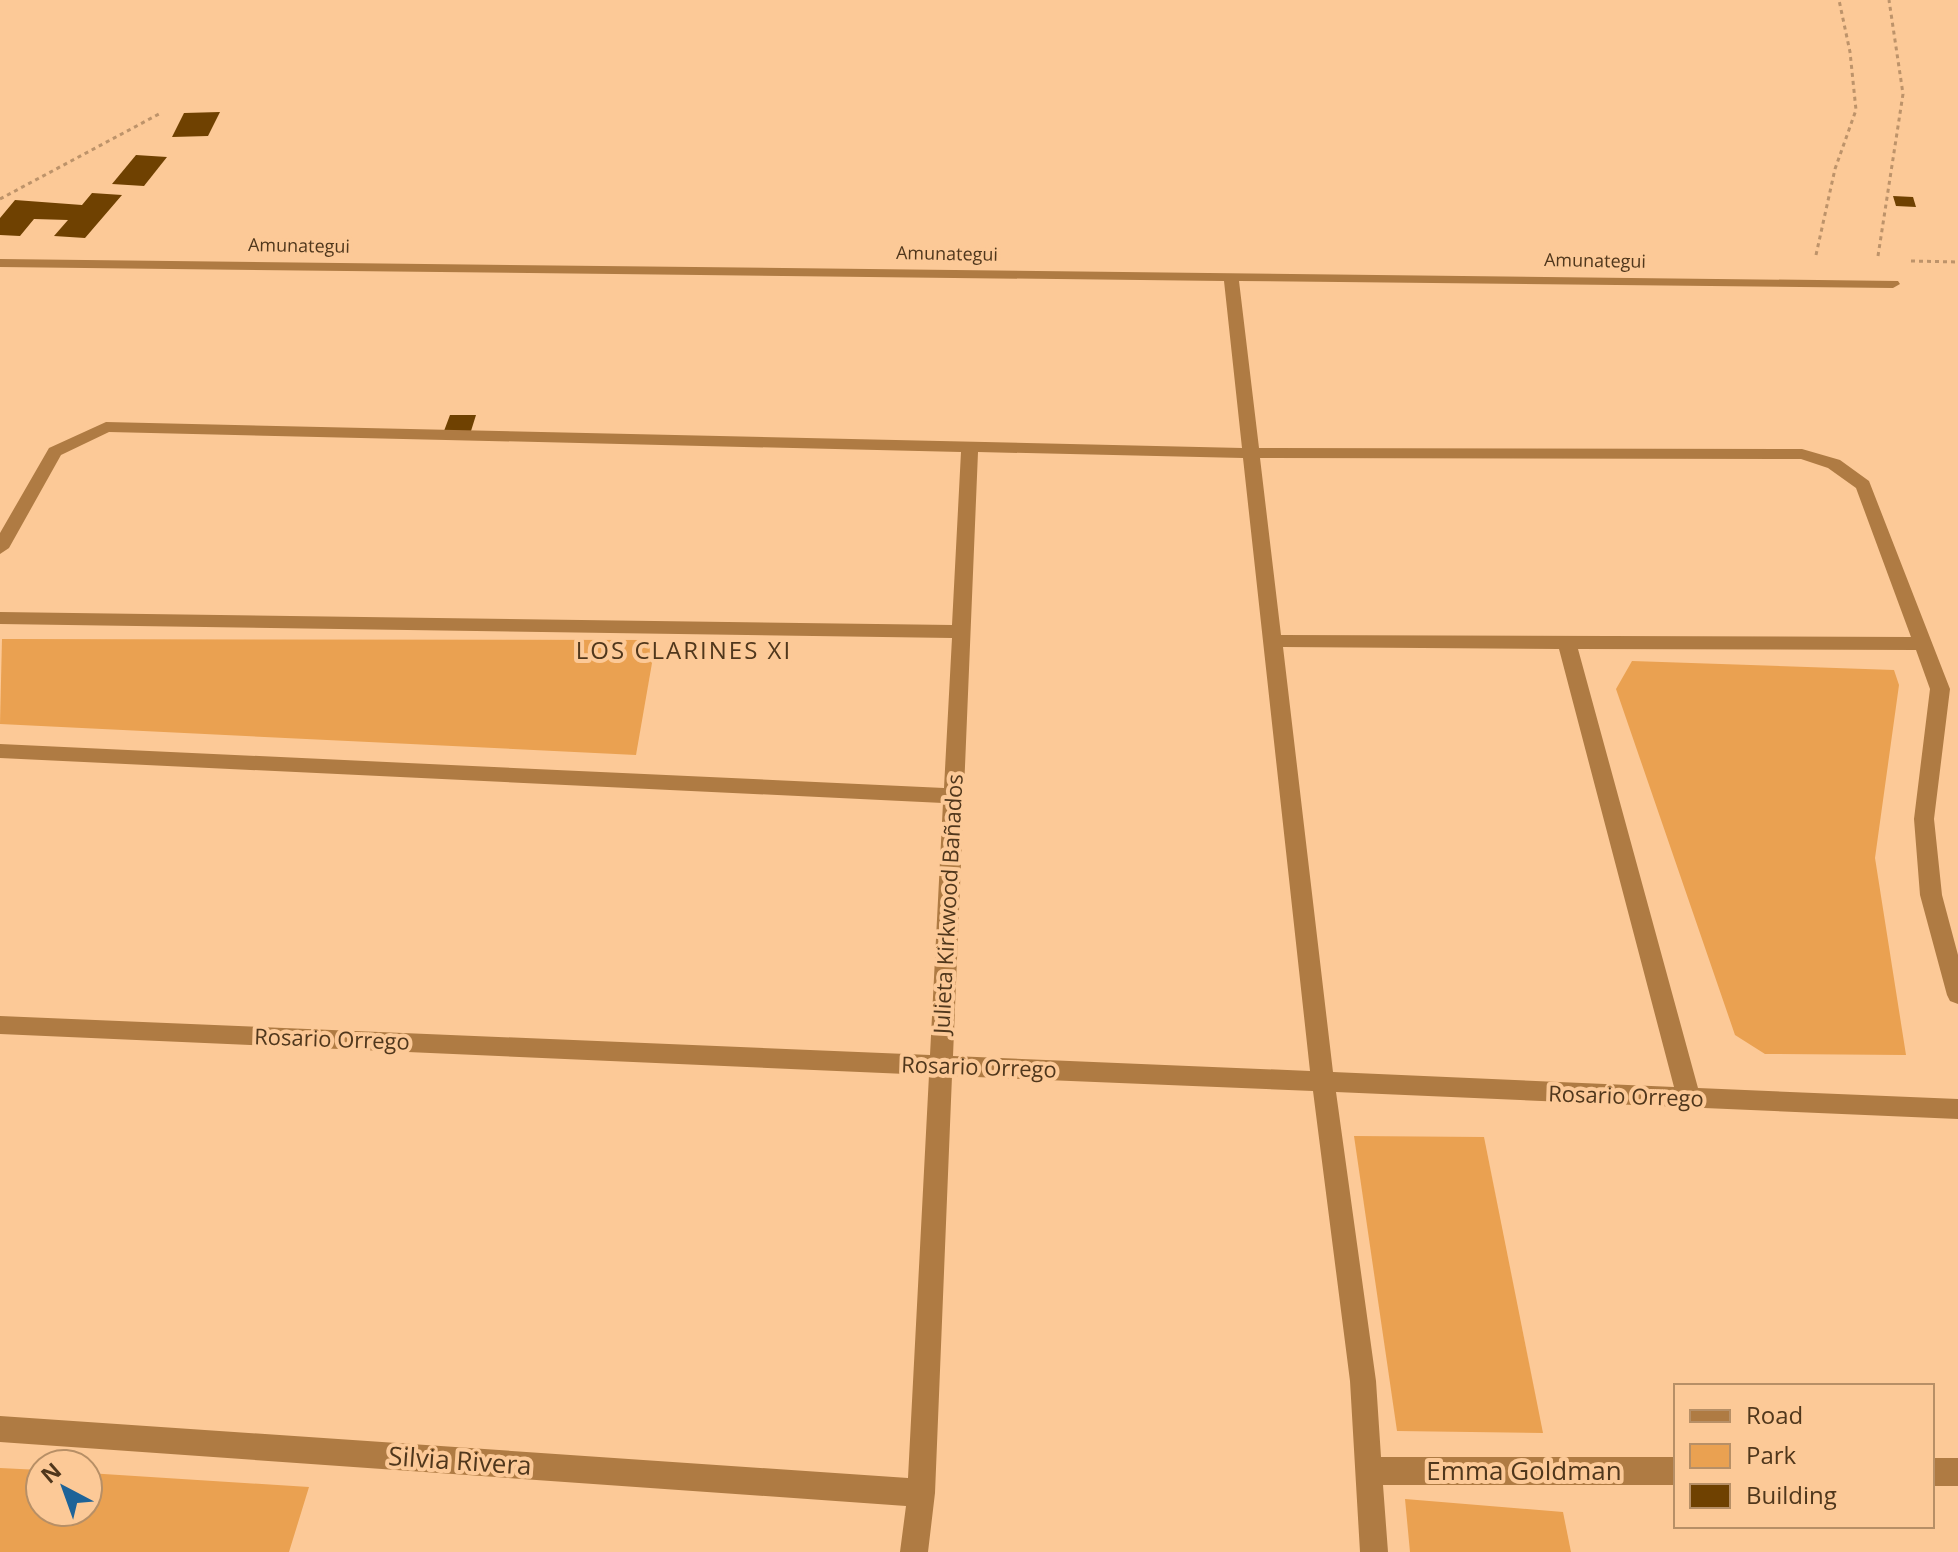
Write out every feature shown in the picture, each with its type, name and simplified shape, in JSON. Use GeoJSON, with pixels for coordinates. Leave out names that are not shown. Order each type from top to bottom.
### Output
{"type":"FeatureCollection","features":[{"type":"Feature","properties":{"kind":"street","name":"Amunategui"},"geometry":{"type":"LineString","coordinates":[[0,263],[1893,284]]}},
{"type":"Feature","properties":{"kind":"street"},"geometry":{"type":"LineString","coordinates":[[1231,277],[1323,1082],[1363,1381],[1374,1552]]}},
{"type":"Feature","properties":{"kind":"street"},"geometry":{"type":"LineString","coordinates":[[0,548],[55,452],[106,427],[1252,453],[1802,454],[1834,464],[1863,485],[1940,689],[1924,819],[1931,895],[1958,995]]}},
{"type":"Feature","properties":{"kind":"street","name":"Julieta Kirkwood Bañados"},"geometry":{"type":"LineString","coordinates":[[914,1552],[921,1493],[970,448]]}},
{"type":"Feature","properties":{"kind":"street"},"geometry":{"type":"LineString","coordinates":[[0,618],[961,632]]}},
{"type":"Feature","properties":{"kind":"street"},"geometry":{"type":"LineString","coordinates":[[1273,641],[1923,644]]}},
{"type":"Feature","properties":{"kind":"street"},"geometry":{"type":"LineString","coordinates":[[1567,642],[1689,1098]]}},
{"type":"Feature","properties":{"kind":"street"},"geometry":{"type":"LineString","coordinates":[[0,751],[954,796]]}},
{"type":"Feature","properties":{"kind":"street","name":"Rosario Orrego"},"geometry":{"type":"LineString","coordinates":[[0,1025],[1958,1109]]}},
{"type":"Feature","properties":{"kind":"street","name":"Silvia Rivera"},"geometry":{"type":"LineString","coordinates":[[0,1429],[921,1493]]}},
{"type":"Feature","properties":{"kind":"street","name":"Emma Goldman"},"geometry":{"type":"LineString","coordinates":[[1371,1471],[1674,1471]]}},
{"type":"Feature","properties":{"kind":"street"},"geometry":{"type":"LineString","coordinates":[[1934,1472],[1958,1472]]}},
{"type":"Feature","properties":{"kind":"path"},"geometry":{"type":"LineString","coordinates":[[1814,260],[1835,169],[1856,110],[1850,52],[1839,0]]}},
{"type":"Feature","properties":{"kind":"path"},"geometry":{"type":"LineString","coordinates":[[1877,261],[1903,94],[1889,0]]}},
{"type":"Feature","properties":{"kind":"path"},"geometry":{"type":"LineString","coordinates":[[0,199],[159,114]]}},
{"type":"Feature","properties":{"kind":"green space"},"geometry":{"type":"Polygon","coordinates":[[[2,639],[656,640],[636,755],[0,724],[2,639]]]}},
{"type":"Feature","properties":{"kind":"green space"},"geometry":{"type":"Polygon","coordinates":[[[1632,661],[1894,670],[1899,685],[1875,858],[1906,1055],[1765,1054],[1735,1035],[1616,689],[1632,661]]]}},
{"type":"Feature","properties":{"kind":"green space"},"geometry":{"type":"Polygon","coordinates":[[[1354,1136],[1484,1137],[1543,1433],[1397,1431],[1354,1136]]]}},
{"type":"Feature","properties":{"kind":"green space"},"geometry":{"type":"Polygon","coordinates":[[[0,1468],[24,1469],[24,1528],[104,1528],[104,1474],[309,1487],[289,1552],[0,1552],[0,1468]]]}},
{"type":"Feature","properties":{"kind":"green space"},"geometry":{"type":"Polygon","coordinates":[[[1405,1499],[1563,1512],[1571,1552],[1410,1552],[1405,1499]]]}},
{"type":"Feature","properties":{"kind":"building"},"geometry":{"type":"Polygon","coordinates":[[[220,112],[208,136],[172,137],[184,113],[220,112]]]}},
{"type":"Feature","properties":{"kind":"building"},"geometry":{"type":"Polygon","coordinates":[[[136,155],[167,157],[144,186],[112,184],[136,155]]]}},
{"type":"Feature","properties":{"kind":"building"},"geometry":{"type":"Polygon","coordinates":[[[92,193],[122,195],[85,238],[54,236],[68,220],[34,219],[20,236],[0,235],[0,218],[15,200],[82,205],[92,193]]]}},
{"type":"Feature","properties":{"kind":"building"},"geometry":{"type":"Polygon","coordinates":[[[1893,196],[1913,197],[1916,207],[1896,206],[1893,196]]]}},
{"type":"Feature","properties":{"kind":"building"},"geometry":{"type":"Polygon","coordinates":[[[450,415],[476,415],[471,431],[444,431],[450,415]]]}},
{"type":"Feature","properties":{"kind":"district","name":"LOS CLARINES XI"},"geometry":{"type":"Point","coordinates":[684,651]}}]}
